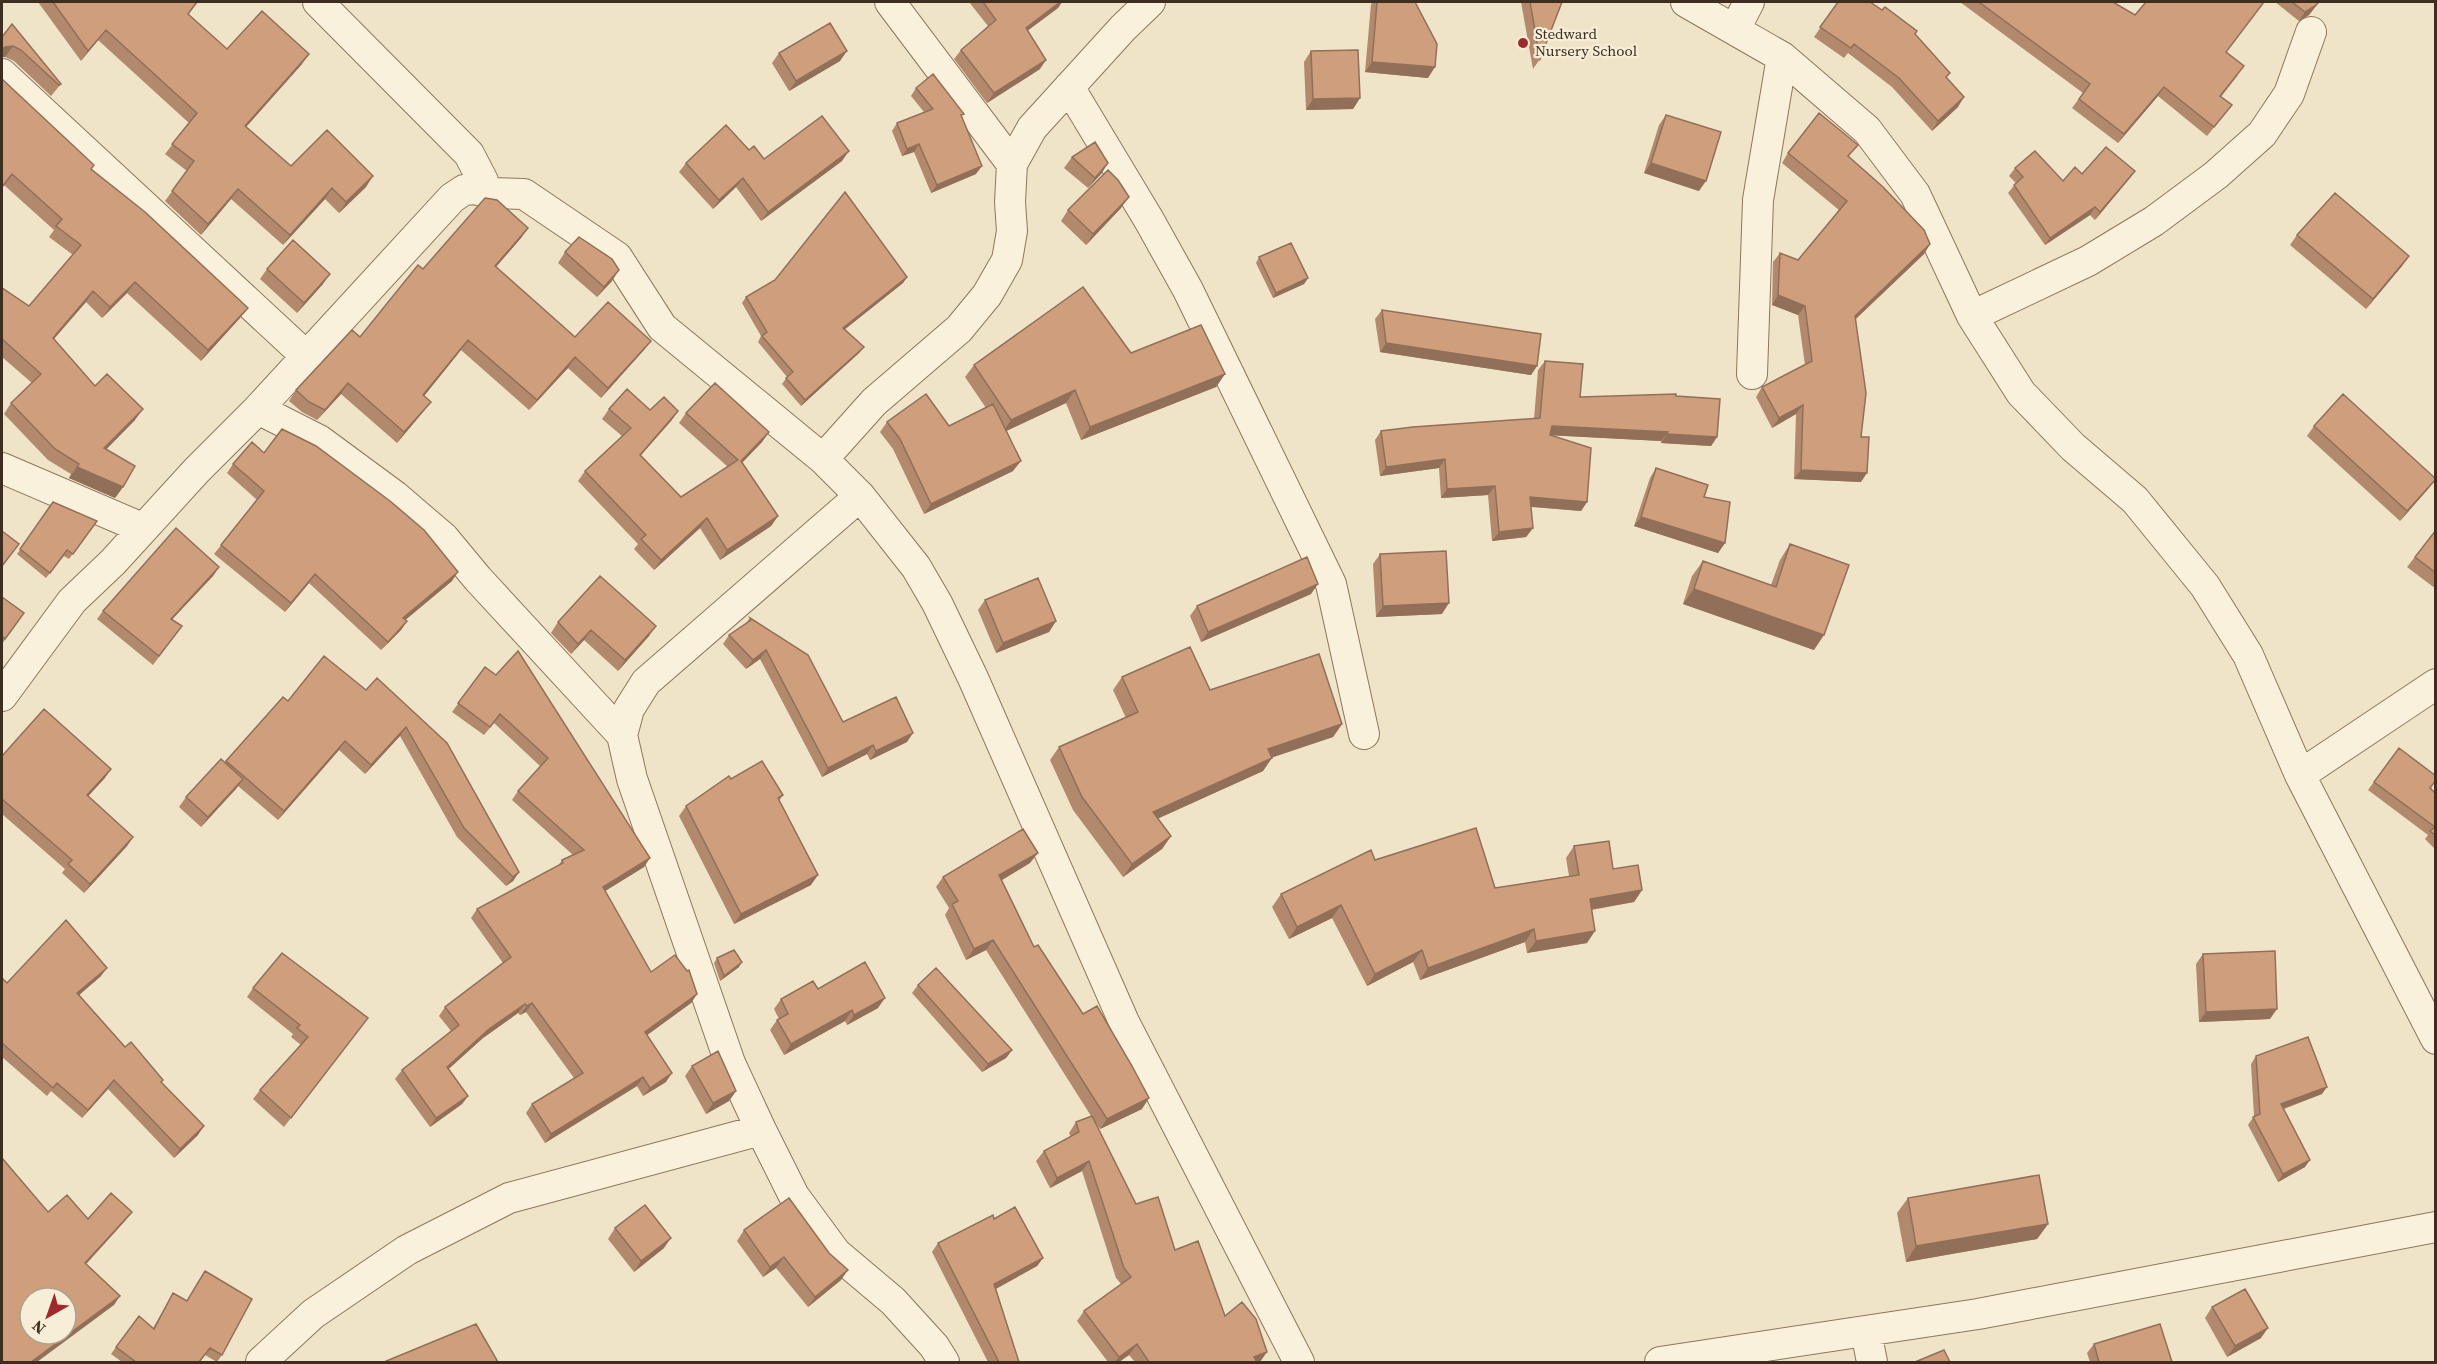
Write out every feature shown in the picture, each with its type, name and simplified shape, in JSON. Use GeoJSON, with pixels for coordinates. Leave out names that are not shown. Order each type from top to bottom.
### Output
{"type":"FeatureCollection","features":[{"type":"Feature","properties":{"kind":"street"},"geometry":{"type":"LineString","coordinates":[[318,2],[469,154],[483,181],[476,189]]}},
{"type":"Feature","properties":{"kind":"street"},"geometry":{"type":"LineString","coordinates":[[890,2],[1012,164]]}},
{"type":"Feature","properties":{"kind":"street"},"geometry":{"type":"LineString","coordinates":[[824,459],[874,402],[959,329],[987,296],[1007,260],[1012,231],[1010,202],[1012,164],[1032,128],[1123,28],[1150,2]]}},
{"type":"Feature","properties":{"kind":"street"},"geometry":{"type":"LineString","coordinates":[[1686,2],[1782,57],[1867,130],[1915,194],[1972,316],[2021,393],[2073,447],[2135,500],[2205,586],[2248,655],[2300,776],[2436,1039]]}},
{"type":"Feature","properties":{"kind":"street"},"geometry":{"type":"LineString","coordinates":[[1735,29],[1749,2]]}},
{"type":"Feature","properties":{"kind":"street"},"geometry":{"type":"LineString","coordinates":[[1972,316],[2088,261],[2154,221],[2216,175],[2262,134],[2289,94],[2311,32]]}},
{"type":"Feature","properties":{"kind":"street"},"geometry":{"type":"LineString","coordinates":[[1752,374],[1758,200],[1782,57]]}},
{"type":"Feature","properties":{"kind":"street"},"geometry":{"type":"LineString","coordinates":[[2,74],[306,356]]}},
{"type":"Feature","properties":{"kind":"street"},"geometry":{"type":"LineString","coordinates":[[1069,87],[1188,290],[1330,584],[1364,734]]}},
{"type":"Feature","properties":{"kind":"street"},"geometry":{"type":"LineString","coordinates":[[2,696],[72,601],[113,562],[142,528],[258,409],[452,198],[464,190],[476,189],[488,193],[524,194],[617,257],[662,327],[824,459],[860,496],[916,567],[937,603],[973,678],[1124,1022],[1299,1362]]}},
{"type":"Feature","properties":{"kind":"street"},"geometry":{"type":"LineString","coordinates":[[258,409],[319,440],[396,496],[436,531],[622,735]]}},
{"type":"Feature","properties":{"kind":"street"},"geometry":{"type":"LineString","coordinates":[[2,468],[142,528]]}},
{"type":"Feature","properties":{"kind":"street"},"geometry":{"type":"LineString","coordinates":[[860,496],[646,682],[629,709],[622,735],[632,779],[730,1063],[760,1130],[794,1196],[836,1253],[893,1301],[934,1346],[944,1362]]}},
{"type":"Feature","properties":{"kind":"street"},"geometry":{"type":"LineString","coordinates":[[2300,776],[2436,684]]}},
{"type":"Feature","properties":{"kind":"street"},"geometry":{"type":"LineString","coordinates":[[261,1362],[313,1314],[407,1250],[509,1198],[760,1130]]}},
{"type":"Feature","properties":{"kind":"street"},"geometry":{"type":"LineString","coordinates":[[1660,1362],[1989,1312],[2436,1227]]}},
{"type":"Feature","properties":{"kind":"street"},"geometry":{"type":"LineString","coordinates":[[1866,1331],[1872,1362]]}},
{"type":"Feature","properties":{"kind":"building"},"geometry":{"type":"Polygon","coordinates":[[[53,2],[197,2],[188,14],[227,49],[262,11],[309,54],[245,126],[291,166],[327,130],[373,176],[346,202],[332,188],[290,235],[238,189],[208,224],[172,191],[194,161],[172,144],[197,113],[106,30],[88,51],[53,2]]]}},
{"type":"Feature","properties":{"kind":"building"},"geometry":{"type":"Polygon","coordinates":[[[983,2],[1060,2],[1026,28],[1046,60],[994,93],[961,50],[996,20],[983,2]]]}},
{"type":"Feature","properties":{"kind":"building"},"geometry":{"type":"Polygon","coordinates":[[[1377,2],[1415,2],[1437,44],[1435,67],[1372,62],[1377,2]]]}},
{"type":"Feature","properties":{"kind":"building"},"geometry":{"type":"Polygon","coordinates":[[[1530,2],[1562,2],[1540,59],[1530,2]]]}},
{"type":"Feature","properties":{"kind":"building"},"geometry":{"type":"Polygon","coordinates":[[[1838,2],[1870,2],[1882,10],[1885,7],[1917,31],[1915,34],[1950,73],[1946,77],[1964,97],[1938,121],[1899,78],[1854,44],[1851,48],[1820,27],[1838,2]]]}},
{"type":"Feature","properties":{"kind":"building"},"geometry":{"type":"Polygon","coordinates":[[[1979,2],[2113,2],[2135,15],[2146,2],[2264,2],[2226,52],[2244,66],[2220,96],[2232,105],[2214,127],[2164,87],[2124,134],[2079,99],[2090,84],[1979,2]]]}},
{"type":"Feature","properties":{"kind":"building"},"geometry":{"type":"Polygon","coordinates":[[[2292,2],[2319,2],[2305,12],[2292,2]]]}},
{"type":"Feature","properties":{"kind":"building"},"geometry":{"type":"Polygon","coordinates":[[[830,23],[847,51],[796,81],[779,53],[830,23]]]}},
{"type":"Feature","properties":{"kind":"building"},"geometry":{"type":"Polygon","coordinates":[[[12,24],[61,84],[59,85],[21,50],[13,46],[2,49],[2,37],[12,24]]]}},
{"type":"Feature","properties":{"kind":"building"},"geometry":{"type":"Polygon","coordinates":[[[1358,50],[1360,98],[1313,99],[1311,51],[1358,50]]]}},
{"type":"Feature","properties":{"kind":"building"},"geometry":{"type":"Polygon","coordinates":[[[933,74],[964,114],[961,115],[982,166],[937,185],[919,144],[907,149],[897,123],[933,109],[916,88],[933,74]]]}},
{"type":"Feature","properties":{"kind":"building"},"geometry":{"type":"Polygon","coordinates":[[[2,79],[94,165],[91,169],[145,212],[248,308],[208,350],[135,282],[110,307],[93,291],[53,338],[95,386],[107,374],[143,409],[104,448],[135,466],[123,487],[77,467],[79,464],[55,449],[11,403],[41,374],[2,339],[2,288],[29,306],[81,245],[56,226],[62,219],[12,174],[2,187],[2,79]]]}},
{"type":"Feature","properties":{"kind":"building"},"geometry":{"type":"Polygon","coordinates":[[[1819,113],[1858,145],[1848,156],[1883,187],[1924,230],[1930,244],[1855,316],[1866,393],[1861,437],[1869,437],[1867,473],[1801,470],[1803,405],[1779,418],[1762,387],[1812,361],[1805,306],[1778,295],[1780,253],[1798,260],[1847,201],[1788,153],[1819,113]]]}},
{"type":"Feature","properties":{"kind":"building"},"geometry":{"type":"Polygon","coordinates":[[[1666,115],[1721,132],[1706,181],[1651,163],[1666,115]]]}},
{"type":"Feature","properties":{"kind":"building"},"geometry":{"type":"Polygon","coordinates":[[[822,116],[849,151],[768,212],[743,178],[719,200],[686,163],[726,125],[749,150],[754,146],[764,159],[822,116]]]}},
{"type":"Feature","properties":{"kind":"building"},"geometry":{"type":"Polygon","coordinates":[[[1095,142],[1108,163],[1095,178],[1072,157],[1095,142]]]}},
{"type":"Feature","properties":{"kind":"building"},"geometry":{"type":"Polygon","coordinates":[[[2106,147],[2135,171],[2100,212],[2095,207],[2050,238],[2014,185],[2023,177],[2015,168],[2035,151],[2063,181],[2075,167],[2082,174],[2106,147]]]}},
{"type":"Feature","properties":{"kind":"building"},"geometry":{"type":"Polygon","coordinates":[[[1108,170],[1129,197],[1093,234],[1068,210],[1108,170]]]}},
{"type":"Feature","properties":{"kind":"building"},"geometry":{"type":"Polygon","coordinates":[[[845,192],[907,277],[843,328],[864,347],[805,400],[786,378],[793,372],[762,336],[767,332],[746,297],[775,280],[845,192]]]}},
{"type":"Feature","properties":{"kind":"building"},"geometry":{"type":"Polygon","coordinates":[[[2335,193],[2409,256],[2373,299],[2297,235],[2335,193]]]}},
{"type":"Feature","properties":{"kind":"building"},"geometry":{"type":"Polygon","coordinates":[[[485,198],[497,200],[528,228],[495,266],[575,337],[608,302],[651,341],[608,388],[575,357],[537,400],[468,340],[423,395],[431,402],[404,432],[348,383],[325,410],[309,402],[296,390],[352,330],[360,337],[418,265],[423,269],[485,198]]]}},
{"type":"Feature","properties":{"kind":"building"},"geometry":{"type":"Polygon","coordinates":[[[579,237],[612,259],[619,270],[604,287],[565,252],[579,237]]]}},
{"type":"Feature","properties":{"kind":"building"},"geometry":{"type":"Polygon","coordinates":[[[293,240],[330,274],[304,303],[267,269],[293,240]]]}},
{"type":"Feature","properties":{"kind":"building"},"geometry":{"type":"Polygon","coordinates":[[[1291,243],[1308,278],[1276,293],[1259,257],[1291,243]]]}},
{"type":"Feature","properties":{"kind":"building"},"geometry":{"type":"Polygon","coordinates":[[[1083,287],[1131,353],[1201,325],[1225,374],[1090,427],[1075,390],[1011,420],[974,365],[1083,287]]]}},
{"type":"Feature","properties":{"kind":"building"},"geometry":{"type":"Polygon","coordinates":[[[1382,310],[1541,334],[1537,366],[1386,343],[1382,310]]]}},
{"type":"Feature","properties":{"kind":"building"},"geometry":{"type":"Polygon","coordinates":[[[1545,361],[1583,364],[1580,397],[1676,394],[1676,396],[1720,399],[1717,437],[1552,426],[1550,435],[1591,448],[1587,502],[1530,497],[1533,528],[1499,532],[1495,486],[1447,489],[1445,459],[1386,467],[1381,431],[1540,418],[1545,361]]]}},
{"type":"Feature","properties":{"kind":"building"},"geometry":{"type":"Polygon","coordinates":[[[715,383],[769,432],[741,461],[778,516],[727,550],[707,518],[661,560],[641,539],[646,535],[585,471],[631,428],[609,409],[627,389],[650,410],[664,397],[678,411],[640,455],[681,497],[738,460],[686,413],[715,383]]]}},
{"type":"Feature","properties":{"kind":"building"},"geometry":{"type":"Polygon","coordinates":[[[926,394],[949,426],[993,404],[1021,461],[931,504],[900,439],[887,422],[926,394]]]}},
{"type":"Feature","properties":{"kind":"building"},"geometry":{"type":"Polygon","coordinates":[[[2343,394],[2436,479],[2407,511],[2314,426],[2343,394]]]}},
{"type":"Feature","properties":{"kind":"building"},"geometry":{"type":"Polygon","coordinates":[[[282,429],[316,446],[390,501],[424,530],[458,572],[403,618],[407,621],[388,642],[315,574],[291,603],[221,545],[264,491],[233,464],[252,442],[264,453],[282,429]]]}},
{"type":"Feature","properties":{"kind":"building"},"geometry":{"type":"Polygon","coordinates":[[[1656,468],[1708,485],[1704,497],[1730,502],[1725,543],[1641,517],[1656,468]]]}},
{"type":"Feature","properties":{"kind":"building"},"geometry":{"type":"Polygon","coordinates":[[[53,502],[97,521],[73,554],[67,550],[50,573],[20,549],[53,502]]]}},
{"type":"Feature","properties":{"kind":"building"},"geometry":{"type":"Polygon","coordinates":[[[176,528],[219,567],[171,619],[182,626],[159,656],[103,611],[176,528]]]}},
{"type":"Feature","properties":{"kind":"building"},"geometry":{"type":"Polygon","coordinates":[[[2436,530],[2436,573],[2415,557],[2436,530]]]}},
{"type":"Feature","properties":{"kind":"building"},"geometry":{"type":"Polygon","coordinates":[[[2,531],[19,544],[2,566],[2,531]]]}},
{"type":"Feature","properties":{"kind":"building"},"geometry":{"type":"Polygon","coordinates":[[[1790,544],[1849,565],[1824,635],[1694,589],[1703,561],[1776,587],[1790,544]]]}},
{"type":"Feature","properties":{"kind":"building"},"geometry":{"type":"Polygon","coordinates":[[[1446,551],[1449,603],[1383,606],[1380,554],[1446,551]]]}},
{"type":"Feature","properties":{"kind":"building"},"geometry":{"type":"Polygon","coordinates":[[[1307,557],[1318,584],[1208,632],[1197,606],[1307,557]]]}},
{"type":"Feature","properties":{"kind":"building"},"geometry":{"type":"Polygon","coordinates":[[[600,576],[656,626],[625,660],[591,630],[578,644],[558,622],[600,576]]]}},
{"type":"Feature","properties":{"kind":"building"},"geometry":{"type":"Polygon","coordinates":[[[1038,578],[1056,621],[1003,643],[985,600],[1038,578]]]}},
{"type":"Feature","properties":{"kind":"building"},"geometry":{"type":"Polygon","coordinates":[[[2,597],[24,613],[5,639],[2,636],[2,597]]]}},
{"type":"Feature","properties":{"kind":"building"},"geometry":{"type":"Polygon","coordinates":[[[750,618],[808,655],[843,722],[896,697],[913,733],[876,751],[873,745],[828,768],[766,650],[753,660],[729,635],[751,620],[750,618]]]}},
{"type":"Feature","properties":{"kind":"building"},"geometry":{"type":"Polygon","coordinates":[[[1190,647],[1210,690],[1319,654],[1342,724],[1268,749],[1272,758],[1153,812],[1171,836],[1132,864],[1082,797],[1059,747],[1138,712],[1122,677],[1190,647]]]}},
{"type":"Feature","properties":{"kind":"building"},"geometry":{"type":"Polygon","coordinates":[[[518,651],[650,858],[603,887],[651,972],[675,955],[687,971],[689,970],[697,994],[645,1032],[672,1073],[650,1088],[643,1077],[551,1134],[532,1104],[583,1073],[532,1003],[527,1006],[525,1004],[489,1029],[447,1067],[468,1096],[436,1118],[402,1070],[459,1025],[445,1007],[511,957],[477,909],[563,863],[562,860],[584,850],[518,791],[548,758],[500,714],[490,727],[458,703],[485,667],[496,675],[518,651]]]}},
{"type":"Feature","properties":{"kind":"building"},"geometry":{"type":"Polygon","coordinates":[[[324,656],[366,690],[377,678],[447,743],[519,872],[513,877],[464,828],[406,727],[371,765],[345,741],[284,811],[226,761],[283,697],[288,701],[324,656]]]}},
{"type":"Feature","properties":{"kind":"building"},"geometry":{"type":"Polygon","coordinates":[[[44,709],[111,769],[87,795],[133,837],[90,884],[68,864],[72,860],[2,799],[2,756],[44,709]]]}},
{"type":"Feature","properties":{"kind":"building"},"geometry":{"type":"Polygon","coordinates":[[[2399,748],[2436,776],[2430,788],[2436,794],[2436,836],[2430,831],[2435,827],[2374,782],[2399,748]]]}},
{"type":"Feature","properties":{"kind":"building"},"geometry":{"type":"Polygon","coordinates":[[[221,759],[243,779],[208,817],[186,797],[221,759]]]}},
{"type":"Feature","properties":{"kind":"building"},"geometry":{"type":"Polygon","coordinates":[[[762,761],[783,795],[778,798],[818,875],[741,914],[686,806],[729,776],[731,779],[762,761]]]}},
{"type":"Feature","properties":{"kind":"building"},"geometry":{"type":"Polygon","coordinates":[[[1476,828],[1495,888],[1579,875],[1574,846],[1609,841],[1613,869],[1638,865],[1642,890],[1590,899],[1595,931],[1536,941],[1534,929],[1428,968],[1422,950],[1375,974],[1341,905],[1297,927],[1281,894],[1371,850],[1375,860],[1476,828]]]}},
{"type":"Feature","properties":{"kind":"building"},"geometry":{"type":"Polygon","coordinates":[[[1023,829],[1038,853],[999,875],[1034,947],[1038,945],[1083,1014],[1097,1006],[1149,1098],[1107,1119],[993,940],[974,949],[952,904],[958,901],[943,877],[1023,829]]]}},
{"type":"Feature","properties":{"kind":"building"},"geometry":{"type":"Polygon","coordinates":[[[66,920],[107,968],[77,993],[125,1047],[131,1042],[163,1080],[161,1082],[204,1126],[180,1149],[114,1080],[88,1110],[57,1083],[53,1088],[2,1043],[2,978],[7,983],[66,920]]]}},
{"type":"Feature","properties":{"kind":"building"},"geometry":{"type":"Polygon","coordinates":[[[734,950],[742,962],[724,976],[717,958],[734,950]]]}},
{"type":"Feature","properties":{"kind":"building"},"geometry":{"type":"Polygon","coordinates":[[[2275,951],[2277,1009],[2206,1012],[2203,954],[2275,951]]]}},
{"type":"Feature","properties":{"kind":"building"},"geometry":{"type":"Polygon","coordinates":[[[282,953],[368,1018],[291,1118],[260,1090],[308,1037],[297,1028],[300,1025],[253,988],[282,953]]]}},
{"type":"Feature","properties":{"kind":"building"},"geometry":{"type":"Polygon","coordinates":[[[865,962],[885,998],[854,1015],[852,1010],[791,1044],[777,1020],[788,1014],[781,999],[813,981],[818,989],[865,962]]]}},
{"type":"Feature","properties":{"kind":"building"},"geometry":{"type":"Polygon","coordinates":[[[936,968],[1012,1050],[988,1064],[918,985],[936,968]]]}},
{"type":"Feature","properties":{"kind":"building"},"geometry":{"type":"Polygon","coordinates":[[[2308,1037],[2327,1087],[2281,1104],[2310,1160],[2283,1174],[2253,1117],[2260,1114],[2256,1056],[2308,1037]]]}},
{"type":"Feature","properties":{"kind":"building"},"geometry":{"type":"Polygon","coordinates":[[[718,1051],[736,1091],[713,1103],[692,1066],[718,1051]]]}},
{"type":"Feature","properties":{"kind":"building"},"geometry":{"type":"Polygon","coordinates":[[[1092,1116],[1136,1204],[1158,1197],[1175,1250],[1198,1241],[1225,1316],[1242,1302],[1256,1319],[1267,1352],[1254,1357],[1257,1362],[1149,1362],[1137,1344],[1119,1357],[1084,1311],[1131,1277],[1124,1268],[1089,1161],[1057,1178],[1044,1151],[1079,1132],[1076,1122],[1092,1116]]]}},
{"type":"Feature","properties":{"kind":"building"},"geometry":{"type":"Polygon","coordinates":[[[2,1158],[48,1212],[67,1195],[88,1219],[111,1193],[132,1212],[85,1263],[120,1296],[78,1327],[78,1286],[18,1286],[18,1346],[53,1346],[31,1362],[2,1362],[2,1158]]]}},
{"type":"Feature","properties":{"kind":"building"},"geometry":{"type":"Polygon","coordinates":[[[2039,1175],[2048,1224],[1916,1246],[1908,1198],[2039,1175]]]}},
{"type":"Feature","properties":{"kind":"building"},"geometry":{"type":"Polygon","coordinates":[[[789,1198],[829,1253],[848,1270],[815,1297],[784,1257],[770,1267],[744,1230],[789,1198]]]}},
{"type":"Feature","properties":{"kind":"building"},"geometry":{"type":"Polygon","coordinates":[[[645,1205],[671,1238],[641,1261],[615,1228],[645,1205]]]}},
{"type":"Feature","properties":{"kind":"building"},"geometry":{"type":"Polygon","coordinates":[[[1015,1207],[1043,1258],[994,1284],[1019,1362],[999,1362],[938,1243],[993,1215],[994,1219],[1015,1207]]]}},
{"type":"Feature","properties":{"kind":"building"},"geometry":{"type":"Polygon","coordinates":[[[205,1271],[252,1299],[222,1355],[210,1348],[199,1362],[136,1362],[116,1347],[139,1316],[154,1329],[173,1293],[187,1301],[205,1271]]]}},
{"type":"Feature","properties":{"kind":"building"},"geometry":{"type":"Polygon","coordinates":[[[2245,1289],[2268,1328],[2235,1346],[2212,1307],[2245,1289]]]}},
{"type":"Feature","properties":{"kind":"building"},"geometry":{"type":"Polygon","coordinates":[[[476,1324],[498,1362],[384,1362],[476,1324]]]}},
{"type":"Feature","properties":{"kind":"building"},"geometry":{"type":"Polygon","coordinates":[[[2160,1324],[2172,1362],[2099,1362],[2094,1344],[2160,1324]]]}},
{"type":"Feature","properties":{"kind":"building"},"geometry":{"type":"Polygon","coordinates":[[[1944,1350],[1950,1362],[1915,1362],[1944,1350]]]}},
{"type":"Feature","properties":{"kind":"place","name":"Stedward Nursery School"},"geometry":{"type":"Point","coordinates":[1523,43]}}]}
